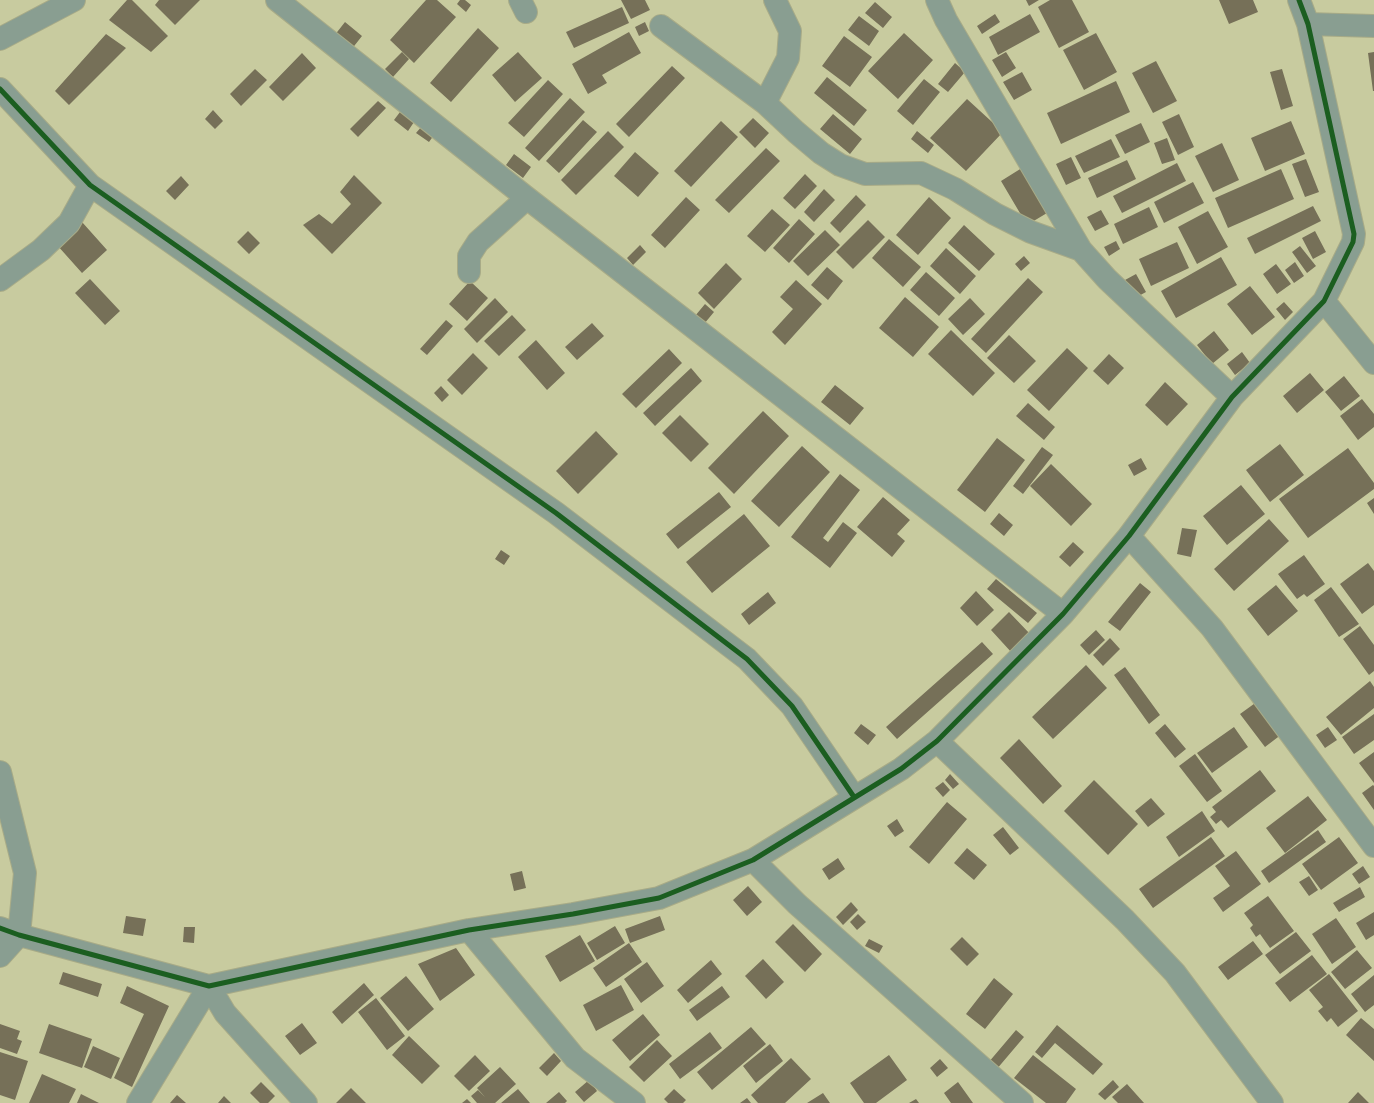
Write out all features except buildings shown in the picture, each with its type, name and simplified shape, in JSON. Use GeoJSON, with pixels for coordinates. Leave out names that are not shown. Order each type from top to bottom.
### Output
{"type":"FeatureCollection","features":[{"type":"Feature","properties":{"kind":"street"},"geometry":{"type":"LineString","coordinates":[[0,39],[74,0]]}},
{"type":"Feature","properties":{"kind":"street"},"geometry":{"type":"LineString","coordinates":[[277,0],[527,198],[1063,614]]}},
{"type":"Feature","properties":{"kind":"street"},"geometry":{"type":"LineString","coordinates":[[765,103],[788,58],[790,31],[775,0]]}},
{"type":"Feature","properties":{"kind":"street"},"geometry":{"type":"LineString","coordinates":[[937,0],[946,20],[1081,250],[1107,279],[1232,397]]}},
{"type":"Feature","properties":{"kind":"street"},"geometry":{"type":"LineString","coordinates":[[9,932],[209,986],[469,930],[572,914],[659,898],[754,860],[901,769],[937,741],[1063,614],[1129,536],[1232,397],[1324,301],[1353,242],[1354,234],[1308,24],[1299,0]]}},
{"type":"Feature","properties":{"kind":"street"},"geometry":{"type":"LineString","coordinates":[[1308,24],[1374,26]]}},
{"type":"Feature","properties":{"kind":"street"},"geometry":{"type":"LineString","coordinates":[[661,26],[765,103],[816,149],[840,165],[865,174],[921,173],[955,189],[995,214],[1031,232],[1081,250]]}},
{"type":"Feature","properties":{"kind":"street"},"geometry":{"type":"LineString","coordinates":[[0,89],[90,185],[556,513],[747,659],[792,706],[854,797]]}},
{"type":"Feature","properties":{"kind":"street"},"geometry":{"type":"LineString","coordinates":[[0,280],[41,250],[69,223],[90,185]]}},
{"type":"Feature","properties":{"kind":"street"},"geometry":{"type":"LineString","coordinates":[[469,272],[469,256],[478,242],[527,198]]}},
{"type":"Feature","properties":{"kind":"street"},"geometry":{"type":"LineString","coordinates":[[1324,301],[1374,363]]}},
{"type":"Feature","properties":{"kind":"street"},"geometry":{"type":"LineString","coordinates":[[1129,536],[1212,628],[1374,846]]}},
{"type":"Feature","properties":{"kind":"street"},"geometry":{"type":"LineString","coordinates":[[937,741],[1125,920],[1175,973],[1272,1103]]}},
{"type":"Feature","properties":{"kind":"street"},"geometry":{"type":"LineString","coordinates":[[0,772],[25,872],[9,932],[0,956]]}},
{"type":"Feature","properties":{"kind":"street"},"geometry":{"type":"LineString","coordinates":[[754,860],[797,904],[1022,1103]]}},
{"type":"Feature","properties":{"kind":"street"},"geometry":{"type":"LineString","coordinates":[[469,930],[575,1058],[634,1103]]}},
{"type":"Feature","properties":{"kind":"street"},"geometry":{"type":"LineString","coordinates":[[138,1103],[209,986]]}},
{"type":"Feature","properties":{"kind":"street"},"geometry":{"type":"LineString","coordinates":[[209,986],[225,1013],[306,1103]]}},
{"type":"Feature","properties":{"kind":"cycle path"},"geometry":{"type":"LineString","coordinates":[[0,928],[19,935],[209,986],[469,930],[573,914],[659,898],[753,860],[901,769],[937,741],[1063,614],[1129,536],[1232,397],[1324,301],[1353,242],[1354,234],[1308,24],[1299,0]]}},
{"type":"Feature","properties":{"kind":"cycle path"},"geometry":{"type":"LineString","coordinates":[[0,89],[90,185],[556,513],[747,659],[792,706],[854,797]]}}]}
